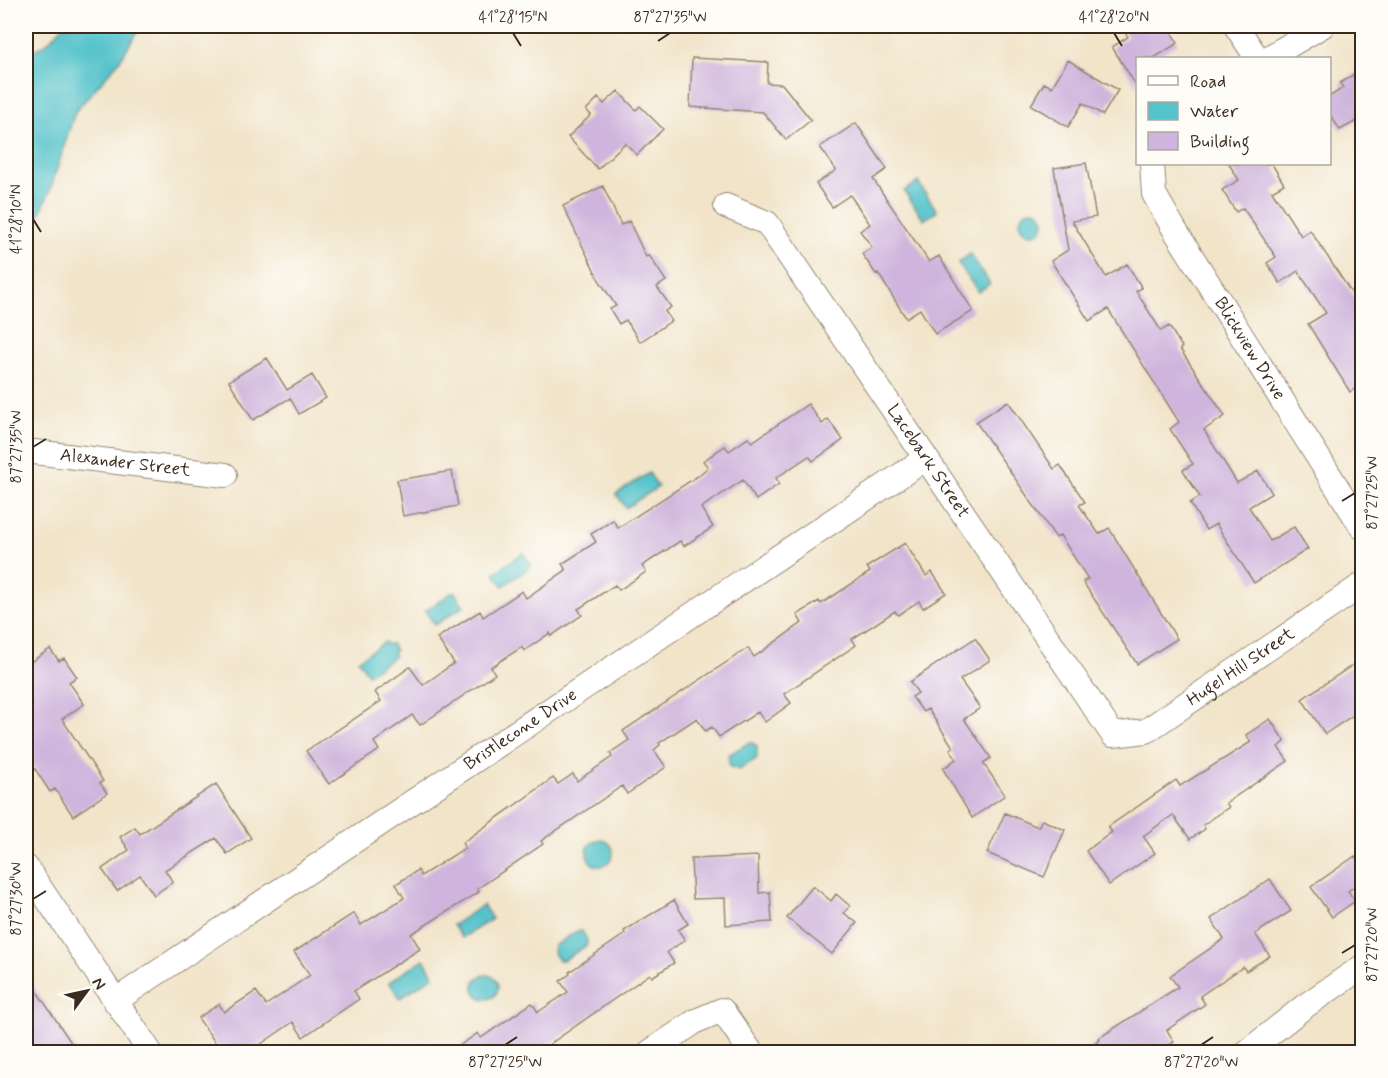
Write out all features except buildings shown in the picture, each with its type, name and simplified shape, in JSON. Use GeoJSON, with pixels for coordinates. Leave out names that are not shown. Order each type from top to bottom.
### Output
{"type":"FeatureCollection","features":[{"type":"Feature","properties":{"kind":"street"},"geometry":{"type":"LineString","coordinates":[[1236,26],[1256,57]]}},
{"type":"Feature","properties":{"kind":"street"},"geometry":{"type":"LineString","coordinates":[[1270,57],[1322,26]]}},
{"type":"Feature","properties":{"kind":"street","name":"Blickview Drive"},"geometry":{"type":"LineString","coordinates":[[1152,165],[1154,194],[1176,232],[1362,527]]}},
{"type":"Feature","properties":{"kind":"street","name":"Lacebark Street"},"geometry":{"type":"LineString","coordinates":[[726,206],[767,223],[1113,735]]}},
{"type":"Feature","properties":{"kind":"street","name":"Alexander Street"},"geometry":{"type":"LineString","coordinates":[[26,452],[225,475]]}},
{"type":"Feature","properties":{"kind":"street","name":"Bristlecone Drive"},"geometry":{"type":"LineString","coordinates":[[115,1001],[926,459]]}},
{"type":"Feature","properties":{"kind":"street","name":"Hugel Hill Street"},"geometry":{"type":"LineString","coordinates":[[1113,735],[1146,731],[1362,585]]}},
{"type":"Feature","properties":{"kind":"street"},"geometry":{"type":"LineString","coordinates":[[26,867],[150,1053]]}},
{"type":"Feature","properties":{"kind":"street"},"geometry":{"type":"LineString","coordinates":[[1247,1053],[1305,1006],[1362,967]]}},
{"type":"Feature","properties":{"kind":"street"},"geometry":{"type":"LineString","coordinates":[[650,1053],[696,1022],[722,1010],[751,1053]]}},
{"type":"Feature","properties":{"kind":"water"},"geometry":{"type":"Polygon","coordinates":[[[63,26],[141,26],[120,60],[75,112],[50,191],[26,244],[26,54],[46,44],[63,26]]]}},
{"type":"Feature","properties":{"kind":"water"},"geometry":{"type":"Polygon","coordinates":[[[918,182],[937,211],[924,220],[904,191],[918,182]]]}},
{"type":"Feature","properties":{"kind":"water"},"geometry":{"type":"Polygon","coordinates":[[[1032,210],[1040,214],[1044,222],[1040,230],[1032,234],[1024,230],[1020,222],[1024,214],[1032,210]]]}},
{"type":"Feature","properties":{"kind":"water"},"geometry":{"type":"Polygon","coordinates":[[[970,254],[990,284],[978,292],[958,263],[970,254]]]}},
{"type":"Feature","properties":{"kind":"water"},"geometry":{"type":"Polygon","coordinates":[[[649,473],[658,487],[626,508],[616,494],[649,473]]]}},
{"type":"Feature","properties":{"kind":"water"},"geometry":{"type":"Polygon","coordinates":[[[523,553],[532,566],[503,586],[494,573],[523,553]]]}},
{"type":"Feature","properties":{"kind":"water"},"geometry":{"type":"Polygon","coordinates":[[[454,591],[464,606],[435,625],[425,611],[454,591]]]}},
{"type":"Feature","properties":{"kind":"water"},"geometry":{"type":"Polygon","coordinates":[[[385,642],[388,645],[391,643],[395,656],[368,674],[358,660],[385,642]]]}},
{"type":"Feature","properties":{"kind":"water"},"geometry":{"type":"Polygon","coordinates":[[[750,742],[757,746],[757,758],[739,770],[730,767],[728,755],[750,742]]]}},
{"type":"Feature","properties":{"kind":"water"},"geometry":{"type":"Polygon","coordinates":[[[600,840],[609,844],[613,853],[609,862],[600,866],[591,862],[587,853],[591,844],[600,840]]]}},
{"type":"Feature","properties":{"kind":"water"},"geometry":{"type":"Polygon","coordinates":[[[483,905],[492,919],[462,938],[453,925],[483,905]]]}},
{"type":"Feature","properties":{"kind":"water"},"geometry":{"type":"Polygon","coordinates":[[[577,931],[582,931],[587,945],[564,960],[559,960],[553,952],[554,946],[577,931]]]}},
{"type":"Feature","properties":{"kind":"water"},"geometry":{"type":"Polygon","coordinates":[[[424,959],[434,976],[400,998],[389,982],[424,959]]]}},
{"type":"Feature","properties":{"kind":"water"},"geometry":{"type":"Polygon","coordinates":[[[486,975],[491,976],[497,982],[497,992],[491,998],[486,999],[481,998],[475,992],[474,987],[475,982],[481,976],[486,975]]]}}]}
